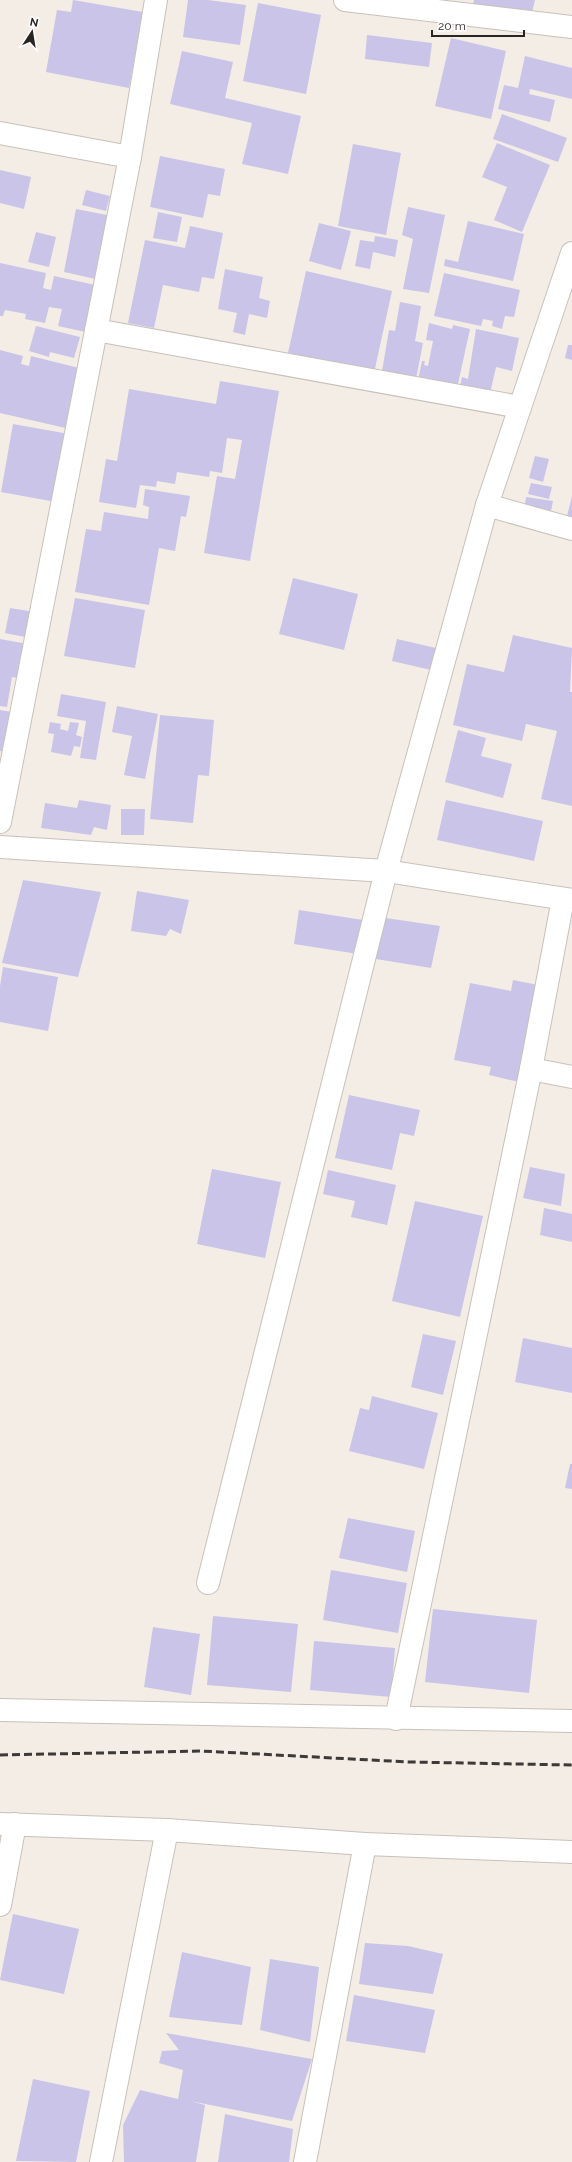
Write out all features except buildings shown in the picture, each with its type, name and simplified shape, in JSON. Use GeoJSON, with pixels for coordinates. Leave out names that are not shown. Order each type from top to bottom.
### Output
{"type":"FeatureCollection","features":[{"type":"Feature","properties":{"kind":"street"},"geometry":{"type":"LineString","coordinates":[[0,822],[130,157],[156,0]]}},
{"type":"Feature","properties":{"kind":"street"},"geometry":{"type":"LineString","coordinates":[[345,0],[572,28]]}},
{"type":"Feature","properties":{"kind":"street"},"geometry":{"type":"LineString","coordinates":[[0,133],[130,157]]}},
{"type":"Feature","properties":{"kind":"street"},"geometry":{"type":"LineString","coordinates":[[208,1583],[386,872],[487,505],[572,253]]}},
{"type":"Feature","properties":{"kind":"street"},"geometry":{"type":"LineString","coordinates":[[96,330],[520,407]]}},
{"type":"Feature","properties":{"kind":"street"},"geometry":{"type":"LineString","coordinates":[[487,505],[572,528]]}},
{"type":"Feature","properties":{"kind":"street"},"geometry":{"type":"LineString","coordinates":[[0,847],[386,872],[568,900],[531,1069],[396,1718]]}},
{"type":"Feature","properties":{"kind":"street"},"geometry":{"type":"LineString","coordinates":[[531,1069],[572,1077]]}},
{"type":"Feature","properties":{"kind":"street"},"geometry":{"type":"LineString","coordinates":[[0,1710],[572,1722]]}},
{"type":"Feature","properties":{"kind":"street"},"geometry":{"type":"LineString","coordinates":[[0,1905],[8,1824],[167,1830],[365,1844],[572,1852]]}},
{"type":"Feature","properties":{"kind":"street"},"geometry":{"type":"LineString","coordinates":[[101,2162],[167,1830]]}},
{"type":"Feature","properties":{"kind":"street"},"geometry":{"type":"LineString","coordinates":[[305,2162],[365,1844]]}},
{"type":"Feature","properties":{"kind":"railway"},"geometry":{"type":"LineString","coordinates":[[0,1755],[201,1751],[409,1762],[572,1765]]}}]}
